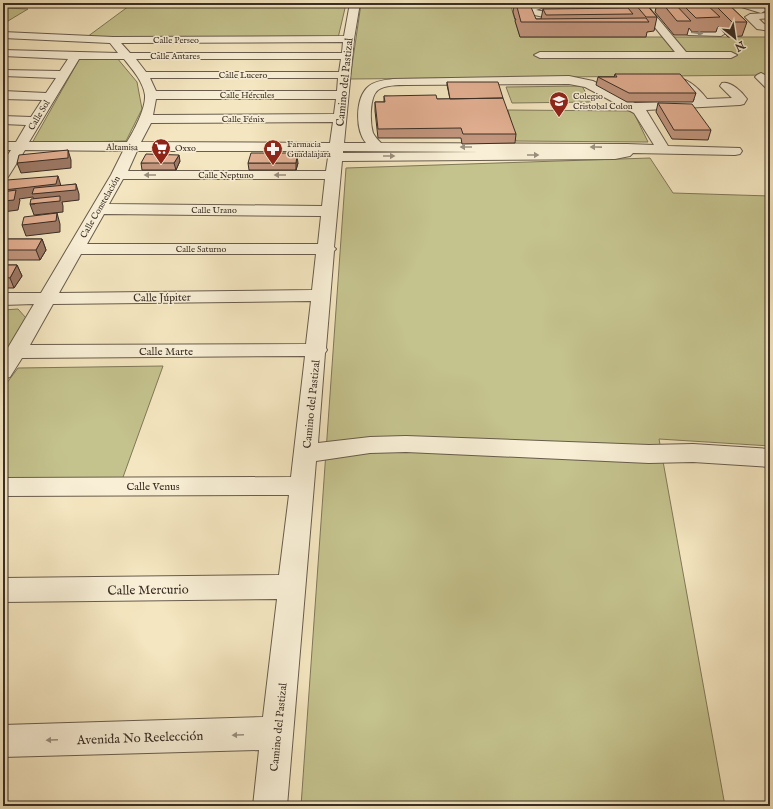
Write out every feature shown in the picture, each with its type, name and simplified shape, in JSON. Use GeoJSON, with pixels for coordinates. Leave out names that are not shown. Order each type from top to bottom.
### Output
{"type":"FeatureCollection","features":[{"type":"Feature","properties":{"kind":"street","name":"Camino del Pastizal"},"geometry":{"type":"LineString","coordinates":[[270,806],[327,249],[330,211],[331,156],[344,82],[355,3]]}},
{"type":"Feature","properties":{"kind":"street"},"geometry":{"type":"LineString","coordinates":[[547,3],[529,9],[533,12],[568,20]]}},
{"type":"Feature","properties":{"kind":"street"},"geometry":{"type":"LineString","coordinates":[[640,3],[683,55]]}},
{"type":"Feature","properties":{"kind":"street"},"geometry":{"type":"LineString","coordinates":[[660,3],[670,7],[667,11],[692,33],[721,33],[701,13]]}},
{"type":"Feature","properties":{"kind":"street"},"geometry":{"type":"LineString","coordinates":[[738,3],[766,12]]}},
{"type":"Feature","properties":{"kind":"street"},"geometry":{"type":"LineString","coordinates":[[520,4],[534,21]]}},
{"type":"Feature","properties":{"kind":"street"},"geometry":{"type":"LineString","coordinates":[[670,13],[680,8],[701,13],[715,12]]}},
{"type":"Feature","properties":{"kind":"street"},"geometry":{"type":"LineString","coordinates":[[766,12],[750,16],[761,27],[770,28]]}},
{"type":"Feature","properties":{"kind":"street"},"geometry":{"type":"LineString","coordinates":[[534,21],[549,21],[558,17]]}},
{"type":"Feature","properties":{"kind":"street"},"geometry":{"type":"LineString","coordinates":[[534,21],[581,20]]}},
{"type":"Feature","properties":{"kind":"street","name":"Calle Perseo"},"geometry":{"type":"LineString","coordinates":[[3,36],[113,40],[344,82]]}},
{"type":"Feature","properties":{"kind":"street"},"geometry":{"type":"LineString","coordinates":[[113,40],[143,75],[151,95]]}},
{"type":"Feature","properties":{"kind":"street","name":"Calle Antares"},"geometry":{"type":"LineString","coordinates":[[3,52],[75,56],[126,56],[344,82]]}},
{"type":"Feature","properties":{"kind":"street"},"geometry":{"type":"LineString","coordinates":[[540,55],[731,55]]}},
{"type":"Feature","properties":{"kind":"street","name":"Calle Sol"},"geometry":{"type":"LineString","coordinates":[[3,174],[62,75],[75,56]]}},
{"type":"Feature","properties":{"kind":"street"},"geometry":{"type":"LineString","coordinates":[[3,73],[62,75]]}},
{"type":"Feature","properties":{"kind":"street","name":"Calle Lucero"},"geometry":{"type":"LineString","coordinates":[[143,75],[344,82]]}},
{"type":"Feature","properties":{"kind":"street"},"geometry":{"type":"LineString","coordinates":[[761,77],[770,85]]}},
{"type":"Feature","properties":{"kind":"street"},"geometry":{"type":"LineString","coordinates":[[377,147],[368,136],[365,109],[367,94],[371,89],[392,82],[406,81],[576,80],[589,84],[635,107],[642,113],[664,150]]}},
{"type":"Feature","properties":{"kind":"street"},"geometry":{"type":"LineString","coordinates":[[655,81],[685,82],[704,103]]}},
{"type":"Feature","properties":{"kind":"street","name":"Calle Hércules"},"geometry":{"type":"LineString","coordinates":[[151,95],[344,82]]}},
{"type":"Feature","properties":{"kind":"street"},"geometry":{"type":"LineString","coordinates":[[344,82],[365,109]]}},
{"type":"Feature","properties":{"kind":"street","name":"Calle Fénix"},"geometry":{"type":"LineString","coordinates":[[146,119],[344,82]]}},
{"type":"Feature","properties":{"kind":"street"},"geometry":{"type":"LineString","coordinates":[[635,107],[740,101],[741,99],[726,86]]}},
{"type":"Feature","properties":{"kind":"street"},"geometry":{"type":"LineString","coordinates":[[3,95],[49,97]]}},
{"type":"Feature","properties":{"kind":"street","name":"Calle Constelación"},"geometry":{"type":"LineString","coordinates":[[3,372],[76,249],[118,174],[146,119],[151,95]]}},
{"type":"Feature","properties":{"kind":"street"},"geometry":{"type":"LineString","coordinates":[[3,120],[35,121]]}},
{"type":"Feature","properties":{"kind":"street","name":"Altamisa"},"geometry":{"type":"LineString","coordinates":[[3,146],[227,147],[331,156]]}},
{"type":"Feature","properties":{"kind":"street"},"geometry":{"type":"LineString","coordinates":[[220,167],[227,147]]}},
{"type":"Feature","properties":{"kind":"street"},"geometry":{"type":"LineString","coordinates":[[311,175],[331,156],[377,147],[615,155],[625,153],[628,150],[627,148],[735,151]]}},
{"type":"Feature","properties":{"kind":"street"},"geometry":{"type":"LineString","coordinates":[[331,156],[512,151]]}},
{"type":"Feature","properties":{"kind":"street","name":"Calle Neptuno"},"geometry":{"type":"LineString","coordinates":[[118,174],[311,175],[331,156]]}},
{"type":"Feature","properties":{"kind":"street","name":"Calle Urano"},"geometry":{"type":"LineString","coordinates":[[98,209],[330,211]]}},
{"type":"Feature","properties":{"kind":"street","name":"Calle Saturno"},"geometry":{"type":"LineString","coordinates":[[76,249],[327,249]]}},
{"type":"Feature","properties":{"kind":"street","name":"Calle Júpiter"},"geometry":{"type":"LineString","coordinates":[[3,299],[322,295]]}},
{"type":"Feature","properties":{"kind":"street","name":"Calle Marte"},"geometry":{"type":"LineString","coordinates":[[16,352],[316,350]]}},
{"type":"Feature","properties":{"kind":"street"},"geometry":{"type":"LineString","coordinates":[[306,452],[323,452],[370,445],[406,444],[649,454],[693,453],[770,458]]}},
{"type":"Feature","properties":{"kind":"street","name":"Calle Venus"},"geometry":{"type":"LineString","coordinates":[[3,487],[303,486]]}},
{"type":"Feature","properties":{"kind":"street","name":"Calle Mercurio"},"geometry":{"type":"LineString","coordinates":[[3,590],[292,587]]}},
{"type":"Feature","properties":{"kind":"street","name":"Avenida No Reelección"},"geometry":{"type":"LineString","coordinates":[[3,741],[277,733]]}},
{"type":"Feature","properties":{"kind":"shaded area"},"geometry":{"type":"Polygon","coordinates":[[[133,3],[346,4],[338,38],[87,37],[133,3]]]}},
{"type":"Feature","properties":{"kind":"shaded area"},"geometry":{"type":"Polygon","coordinates":[[[510,3],[520,37],[770,37],[770,75],[350,79],[361,4],[510,3]]]}},
{"type":"Feature","properties":{"kind":"shaded area"},"geometry":{"type":"Polygon","coordinates":[[[3,8],[28,9],[3,24],[3,8]]]}},
{"type":"Feature","properties":{"kind":"shaded area"},"geometry":{"type":"Polygon","coordinates":[[[80,58],[117,58],[137,82],[142,109],[126,141],[32,143],[80,58]]]}},
{"type":"Feature","properties":{"kind":"shaded area"},"geometry":{"type":"Polygon","coordinates":[[[582,86],[591,102],[512,103],[506,87],[582,86]]]}},
{"type":"Feature","properties":{"kind":"shaded area"},"geometry":{"type":"Polygon","coordinates":[[[508,110],[633,111],[648,142],[516,141],[508,110]]]}},
{"type":"Feature","properties":{"kind":"shaded area"},"geometry":{"type":"Polygon","coordinates":[[[650,158],[673,193],[770,196],[770,446],[659,439],[725,806],[301,806],[346,168],[650,158]]]}},
{"type":"Feature","properties":{"kind":"shaded area"},"geometry":{"type":"Polygon","coordinates":[[[18,309],[26,318],[3,356],[3,310],[18,309]]]}},
{"type":"Feature","properties":{"kind":"shaded area"},"geometry":{"type":"Polygon","coordinates":[[[163,366],[122,480],[3,481],[3,388],[18,368],[163,366]]]}},
{"type":"Feature","properties":{"kind":"building"},"geometry":{"type":"Polygon","coordinates":[[[516,3],[526,3],[527,5],[516,5],[516,3]]]}},
{"type":"Feature","properties":{"kind":"building"},"geometry":{"type":"Polygon","coordinates":[[[564,3],[645,3],[657,17],[646,17],[635,4],[565,5],[564,3]]]}},
{"type":"Feature","properties":{"kind":"building"},"geometry":{"type":"Polygon","coordinates":[[[662,3],[674,3],[691,21],[677,21],[662,3]]]}},
{"type":"Feature","properties":{"kind":"building"},"geometry":{"type":"Polygon","coordinates":[[[681,3],[705,3],[720,17],[696,18],[681,3]]]}},
{"type":"Feature","properties":{"kind":"building"},"geometry":{"type":"Polygon","coordinates":[[[713,3],[727,3],[747,22],[732,22],[713,3]]]}},
{"type":"Feature","properties":{"kind":"building"},"geometry":{"type":"Polygon","coordinates":[[[517,7],[531,7],[536,19],[646,18],[649,22],[521,22],[517,7]]]}},
{"type":"Feature","properties":{"kind":"building"},"geometry":{"type":"Polygon","coordinates":[[[628,8],[633,14],[546,15],[543,9],[628,8]]]}},
{"type":"Feature","properties":{"kind":"building"},"geometry":{"type":"Polygon","coordinates":[[[615,74],[680,74],[696,93],[629,93],[598,77],[617,77],[615,74]]]}},
{"type":"Feature","properties":{"kind":"building"},"geometry":{"type":"Polygon","coordinates":[[[447,82],[498,82],[503,98],[450,99],[447,82]]]}},
{"type":"Feature","properties":{"kind":"building"},"geometry":{"type":"Polygon","coordinates":[[[436,95],[437,99],[503,98],[516,134],[463,134],[461,128],[378,129],[375,102],[385,102],[384,96],[436,95]]]}},
{"type":"Feature","properties":{"kind":"building"},"geometry":{"type":"Polygon","coordinates":[[[658,103],[692,104],[711,130],[674,130],[658,103]]]}},
{"type":"Feature","properties":{"kind":"building"},"geometry":{"type":"Polygon","coordinates":[[[68,150],[68,158],[17,163],[19,155],[68,150]]]}},
{"type":"Feature","properties":{"kind":"building"},"geometry":{"type":"Polygon","coordinates":[[[251,153],[289,153],[297,156],[296,163],[248,163],[251,153]]]}},
{"type":"Feature","properties":{"kind":"building"},"geometry":{"type":"Polygon","coordinates":[[[146,154],[179,155],[174,163],[141,163],[146,154]]]}},
{"type":"Feature","properties":{"kind":"building"},"geometry":{"type":"Polygon","coordinates":[[[58,176],[56,184],[4,190],[7,180],[58,176]]]}},
{"type":"Feature","properties":{"kind":"building"},"geometry":{"type":"Polygon","coordinates":[[[76,184],[76,190],[32,194],[34,188],[76,184]]]}},
{"type":"Feature","properties":{"kind":"building"},"geometry":{"type":"Polygon","coordinates":[[[16,190],[14,200],[3,201],[3,192],[16,190]]]}},
{"type":"Feature","properties":{"kind":"building"},"geometry":{"type":"Polygon","coordinates":[[[60,196],[60,201],[30,204],[31,199],[60,196]]]}},
{"type":"Feature","properties":{"kind":"building"},"geometry":{"type":"Polygon","coordinates":[[[57,213],[56,221],[22,225],[24,217],[57,213]]]}},
{"type":"Feature","properties":{"kind":"building"},"geometry":{"type":"Polygon","coordinates":[[[3,239],[42,239],[36,250],[3,250],[3,239]]]}},
{"type":"Feature","properties":{"kind":"building"},"geometry":{"type":"Polygon","coordinates":[[[3,265],[17,265],[10,278],[3,277],[3,265]]]}},
{"type":"Feature","properties":{"kind":"place","name":"Colegio Cristobal Colon"},"geometry":{"type":"Point","coordinates":[559,118]}},
{"type":"Feature","properties":{"kind":"place","name":"Oxxo"},"geometry":{"type":"Point","coordinates":[161,165]}},
{"type":"Feature","properties":{"kind":"place","name":"Farmacia Guadalajara"},"geometry":{"type":"Point","coordinates":[273,166]}}]}
